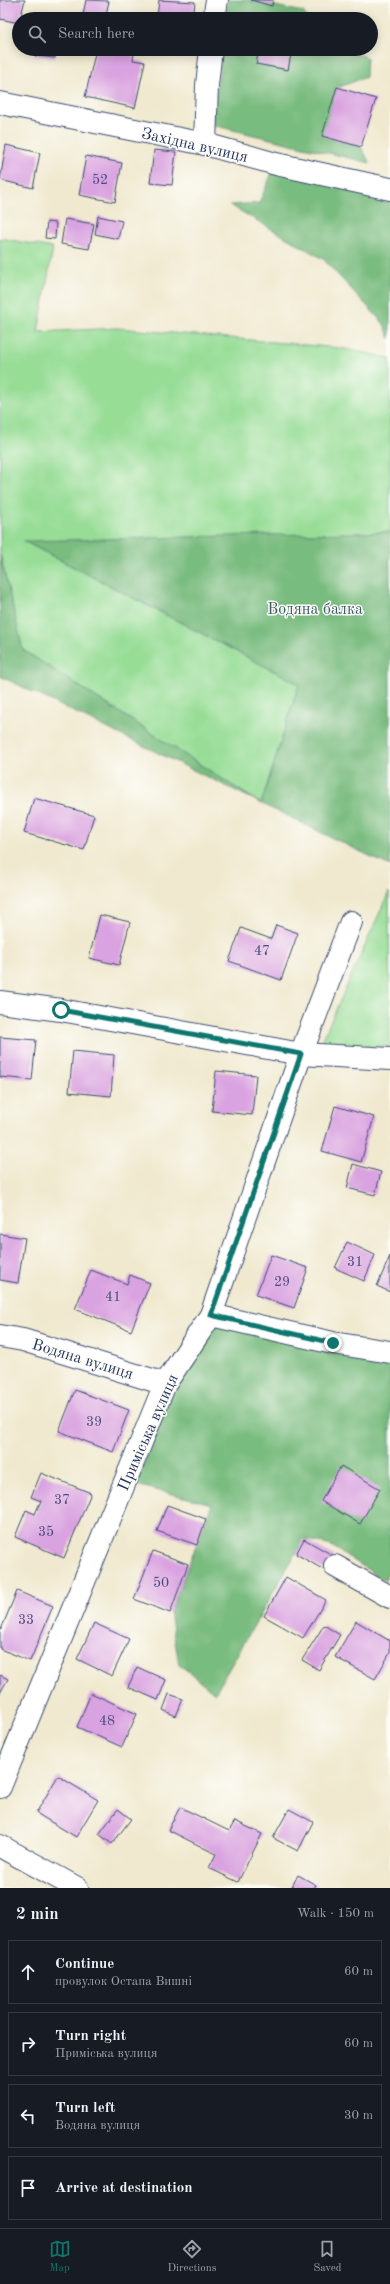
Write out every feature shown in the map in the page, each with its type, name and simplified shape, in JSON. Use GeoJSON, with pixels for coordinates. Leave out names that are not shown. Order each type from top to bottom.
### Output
{"type":"FeatureCollection","features":[{"type":"Feature","properties":{"kind":"street"},"geometry":{"type":"LineString","coordinates":[[215,12],[217,0]]}},
{"type":"Feature","properties":{"kind":"street"},"geometry":{"type":"LineString","coordinates":[[205,144],[206,85],[210,56]]}},
{"type":"Feature","properties":{"kind":"street","name":"Західна вулиця"},"geometry":{"type":"LineString","coordinates":[[0,103],[205,144],[276,164],[390,188]]}},
{"type":"Feature","properties":{"kind":"street","name":"Приміська вулиця"},"geometry":{"type":"LineString","coordinates":[[0,1786],[165,1384],[211,1315],[301,1054],[351,922]]}},
{"type":"Feature","properties":{"kind":"street"},"geometry":{"type":"LineString","coordinates":[[0,1002],[61,1010],[301,1054],[390,1059]]}},
{"type":"Feature","properties":{"kind":"street"},"geometry":{"type":"LineString","coordinates":[[211,1315],[333,1343],[390,1352]]}},
{"type":"Feature","properties":{"kind":"street","name":"Водяна вулиця"},"geometry":{"type":"LineString","coordinates":[[0,1336],[23,1340],[165,1384]]}},
{"type":"Feature","properties":{"kind":"street"},"geometry":{"type":"LineString","coordinates":[[335,1566],[390,1597]]}},
{"type":"Feature","properties":{"kind":"street"},"geometry":{"type":"LineString","coordinates":[[0,1846],[77,1888]]}},
{"type":"Feature","properties":{"kind":"green space"},"geometry":{"type":"Polygon","coordinates":[[[228,0],[249,0],[303,12],[227,12],[228,0]]]}},
{"type":"Feature","properties":{"kind":"green space"},"geometry":{"type":"Polygon","coordinates":[[[221,56],[367,57],[366,77],[337,88],[323,136],[361,147],[370,163],[212,125],[221,56]]]}},
{"type":"Feature","properties":{"kind":"green space"},"geometry":{"type":"Polygon","coordinates":[[[276,164],[390,189],[390,339],[384,324],[323,259],[230,205],[259,203],[276,164]]]}},
{"type":"Feature","properties":{"kind":"green space"},"geometry":{"type":"Polygon","coordinates":[[[0,238],[53,248],[38,332],[117,328],[340,348],[390,358],[390,532],[25,542],[299,684],[261,804],[23,650],[0,555],[0,238]]]}},
{"type":"Feature","properties":{"kind":"green space","name":"Водяна балка"},"geometry":{"type":"Polygon","coordinates":[[[390,532],[390,866],[261,803],[299,684],[24,541],[390,532]]]}},
{"type":"Feature","properties":{"kind":"green space"},"geometry":{"type":"Polygon","coordinates":[[[0,555],[23,650],[256,801],[0,676],[0,555]]]}},
{"type":"Feature","properties":{"kind":"green space"},"geometry":{"type":"Polygon","coordinates":[[[389,892],[390,1047],[320,1045],[389,892]]]}},
{"type":"Feature","properties":{"kind":"green space"},"geometry":{"type":"Polygon","coordinates":[[[218,1323],[390,1360],[390,1566],[385,1581],[332,1546],[304,1539],[215,1693],[179,1664],[170,1613],[212,1504],[136,1485],[172,1389],[218,1323]]]}},
{"type":"Feature","properties":{"kind":"building"},"geometry":{"type":"Polygon","coordinates":[[[0,0],[25,0],[22,12],[12,12],[12,22],[0,19],[0,0]]]}},
{"type":"Feature","properties":{"kind":"building"},"geometry":{"type":"Polygon","coordinates":[[[86,0],[109,1],[107,12],[83,12],[86,0]]]}},
{"type":"Feature","properties":{"kind":"building"},"geometry":{"type":"Polygon","coordinates":[[[159,0],[195,2],[194,12],[158,12],[159,0]]]}},
{"type":"Feature","properties":{"kind":"building"},"geometry":{"type":"Polygon","coordinates":[[[251,0],[273,0],[272,6],[251,0]]]}},
{"type":"Feature","properties":{"kind":"building"},"geometry":{"type":"Polygon","coordinates":[[[35,56],[55,56],[55,58],[35,56]]]}},
{"type":"Feature","properties":{"kind":"building"},"geometry":{"type":"Polygon","coordinates":[[[94,56],[134,56],[133,60],[145,62],[135,108],[85,97],[94,56]]]}},
{"type":"Feature","properties":{"kind":"building"},"geometry":{"type":"Polygon","coordinates":[[[258,56],[291,56],[288,70],[256,64],[258,56]]]}},
{"type":"Feature","properties":{"kind":"building"},"geometry":{"type":"Polygon","coordinates":[[[337,87],[376,99],[361,147],[322,136],[337,87]]]}},
{"type":"Feature","properties":{"kind":"building"},"geometry":{"type":"Polygon","coordinates":[[[6,145],[40,153],[33,188],[0,180],[6,145]]]}},
{"type":"Feature","properties":{"kind":"building"},"geometry":{"type":"Polygon","coordinates":[[[154,150],[176,152],[172,185],[150,183],[154,150]]]}},
{"type":"Feature","properties":{"kind":"building"},"geometry":{"type":"Polygon","coordinates":[[[86,156],[122,163],[115,202],[79,195],[86,156]]]}},
{"type":"Feature","properties":{"kind":"building"},"geometry":{"type":"Polygon","coordinates":[[[98,216],[122,221],[118,239],[95,234],[98,216]]]}},
{"type":"Feature","properties":{"kind":"building"},"geometry":{"type":"Polygon","coordinates":[[[65,219],[94,224],[89,249],[61,244],[65,219]]]}},
{"type":"Feature","properties":{"kind":"building"},"geometry":{"type":"Polygon","coordinates":[[[47,222],[56,223],[55,239],[45,238],[47,222]]]}},
{"type":"Feature","properties":{"kind":"building"},"geometry":{"type":"Polygon","coordinates":[[[34,798],[94,815],[84,850],[24,833],[34,798]]]}},
{"type":"Feature","properties":{"kind":"building"},"geometry":{"type":"Polygon","coordinates":[[[100,915],[130,922],[119,965],[89,958],[100,915]]]}},
{"type":"Feature","properties":{"kind":"building"},"geometry":{"type":"Polygon","coordinates":[[[276,925],[298,933],[281,980],[229,961],[241,928],[271,939],[276,925]]]}},
{"type":"Feature","properties":{"kind":"building"},"geometry":{"type":"Polygon","coordinates":[[[0,1037],[36,1040],[32,1080],[0,1077],[0,1037]]]}},
{"type":"Feature","properties":{"kind":"building"},"geometry":{"type":"Polygon","coordinates":[[[73,1051],[114,1055],[111,1096],[69,1092],[73,1051]]]}},
{"type":"Feature","properties":{"kind":"building"},"geometry":{"type":"Polygon","coordinates":[[[216,1071],[256,1075],[252,1115],[212,1111],[216,1071]]]}},
{"type":"Feature","properties":{"kind":"building"},"geometry":{"type":"Polygon","coordinates":[[[335,1106],[374,1117],[361,1162],[322,1151],[335,1106]]]}},
{"type":"Feature","properties":{"kind":"building"},"geometry":{"type":"Polygon","coordinates":[[[353,1164],[381,1172],[375,1195],[347,1188],[353,1164]]]}},
{"type":"Feature","properties":{"kind":"building"},"geometry":{"type":"Polygon","coordinates":[[[0,1234],[25,1238],[18,1283],[0,1280],[0,1234]]]}},
{"type":"Feature","properties":{"kind":"building"},"geometry":{"type":"Polygon","coordinates":[[[347,1242],[375,1255],[364,1281],[335,1268],[347,1242]]]}},
{"type":"Feature","properties":{"kind":"building"},"geometry":{"type":"Polygon","coordinates":[[[271,1255],[308,1268],[294,1308],[256,1295],[271,1255]]]}},
{"type":"Feature","properties":{"kind":"building"},"geometry":{"type":"Polygon","coordinates":[[[390,1256],[390,1292],[377,1286],[390,1256]]]}},
{"type":"Feature","properties":{"kind":"building"},"geometry":{"type":"Polygon","coordinates":[[[91,1270],[127,1284],[130,1275],[150,1283],[131,1331],[75,1309],[91,1270]]]}},
{"type":"Feature","properties":{"kind":"building"},"geometry":{"type":"Polygon","coordinates":[[[75,1390],[129,1410],[113,1452],[59,1431],[75,1390]]]}},
{"type":"Feature","properties":{"kind":"building"},"geometry":{"type":"Polygon","coordinates":[[[341,1466],[380,1489],[360,1524],[321,1501],[341,1466]]]}},
{"type":"Feature","properties":{"kind":"building"},"geometry":{"type":"Polygon","coordinates":[[[41,1473],[91,1493],[64,1558],[15,1537],[26,1510],[35,1514],[41,1501],[31,1497],[41,1473]]]}},
{"type":"Feature","properties":{"kind":"building"},"geometry":{"type":"Polygon","coordinates":[[[167,1505],[206,1519],[197,1545],[157,1531],[167,1505]]]}},
{"type":"Feature","properties":{"kind":"building"},"geometry":{"type":"Polygon","coordinates":[[[304,1539],[334,1556],[326,1571],[296,1554],[304,1539]]]}},
{"type":"Feature","properties":{"kind":"building"},"geometry":{"type":"Polygon","coordinates":[[[153,1551],[188,1564],[170,1613],[134,1599],[153,1551]]]}},
{"type":"Feature","properties":{"kind":"building"},"geometry":{"type":"Polygon","coordinates":[[[286,1577],[326,1600],[303,1638],[264,1616],[286,1577]]]}},
{"type":"Feature","properties":{"kind":"building"},"geometry":{"type":"Polygon","coordinates":[[[17,1591],[53,1606],[30,1661],[0,1649],[0,1632],[17,1591]]]}},
{"type":"Feature","properties":{"kind":"building"},"geometry":{"type":"Polygon","coordinates":[[[356,1621],[390,1641],[390,1653],[375,1679],[335,1657],[356,1621]]]}},
{"type":"Feature","properties":{"kind":"building"},"geometry":{"type":"Polygon","coordinates":[[[94,1623],[129,1639],[112,1676],[77,1659],[94,1623]]]}},
{"type":"Feature","properties":{"kind":"building"},"geometry":{"type":"Polygon","coordinates":[[[324,1625],[340,1635],[319,1670],[302,1660],[324,1625]]]}},
{"type":"Feature","properties":{"kind":"building"},"geometry":{"type":"Polygon","coordinates":[[[137,1667],[166,1680],[158,1700],[128,1687],[137,1667]]]}},
{"type":"Feature","properties":{"kind":"building"},"geometry":{"type":"Polygon","coordinates":[[[0,1675],[8,1679],[0,1693],[0,1675]]]}},
{"type":"Feature","properties":{"kind":"building"},"geometry":{"type":"Polygon","coordinates":[[[91,1693],[137,1714],[122,1747],[77,1727],[91,1693]]]}},
{"type":"Feature","properties":{"kind":"building"},"geometry":{"type":"Polygon","coordinates":[[[169,1694],[183,1699],[176,1716],[163,1710],[169,1694]]]}},
{"type":"Feature","properties":{"kind":"building"},"geometry":{"type":"Polygon","coordinates":[[[58,1776],[98,1800],[76,1837],[36,1813],[58,1776]]]}},
{"type":"Feature","properties":{"kind":"building"},"geometry":{"type":"Polygon","coordinates":[[[180,1807],[229,1831],[235,1821],[262,1834],[238,1882],[209,1868],[216,1854],[168,1830],[180,1807]]]}},
{"type":"Feature","properties":{"kind":"building"},"geometry":{"type":"Polygon","coordinates":[[[118,1809],[131,1819],[112,1844],[99,1834],[118,1809]]]}},
{"type":"Feature","properties":{"kind":"building"},"geometry":{"type":"Polygon","coordinates":[[[289,1809],[313,1822],[298,1851],[273,1838],[289,1809]]]}},
{"type":"Feature","properties":{"kind":"building"},"geometry":{"type":"Polygon","coordinates":[[[298,1875],[316,1885],[314,1888],[291,1888],[298,1875]]]}},
{"type":"Feature","properties":{"kind":"route"},"geometry":{"type":"LineString","coordinates":[[61,1010],[301,1054],[211,1315],[333,1343]]}}]}
